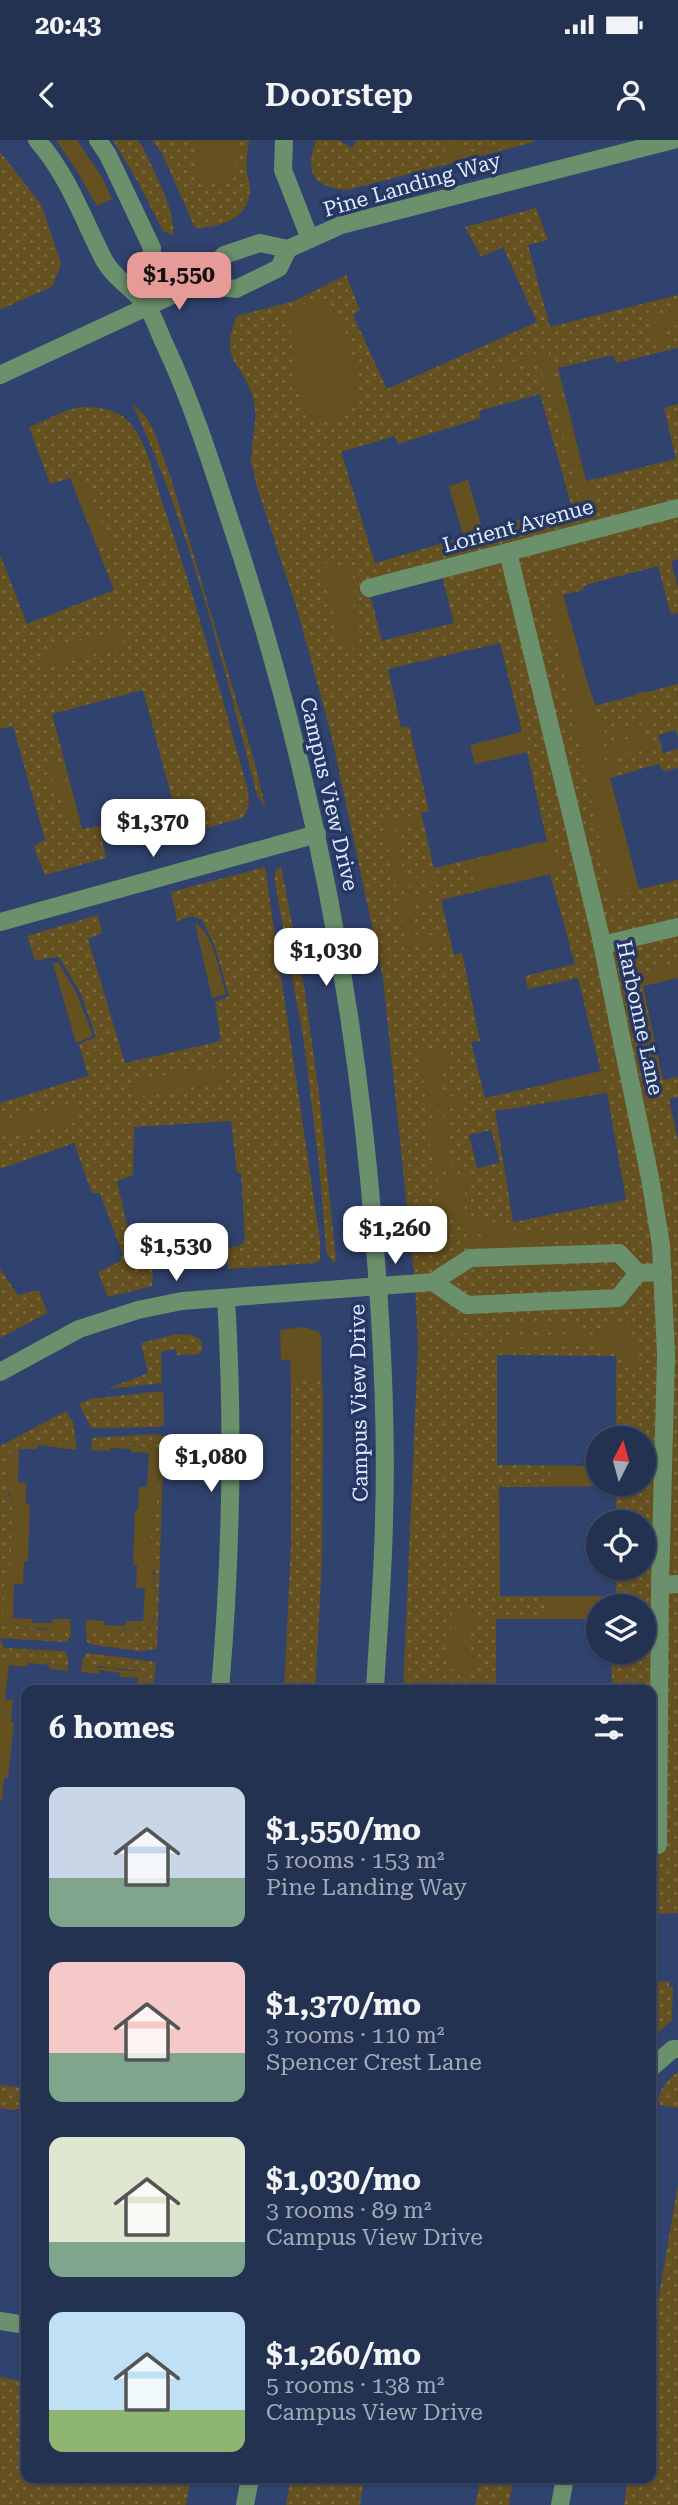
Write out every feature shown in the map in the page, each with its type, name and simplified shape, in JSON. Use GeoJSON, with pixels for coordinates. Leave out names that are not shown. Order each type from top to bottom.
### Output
{"type":"FeatureCollection","features":[{"type":"Feature","properties":{"kind":"street","name":"Campus View Drive"},"geometry":{"type":"LineString","coordinates":[[37,140],[75,198],[107,265],[146,306],[181,378],[254,595],[282,689],[317,834],[355,1042],[368,1148],[379,1286],[384,1521],[374,1685]]}},
{"type":"Feature","properties":{"kind":"street"},"geometry":{"type":"LineString","coordinates":[[98,140],[108,155],[152,248],[146,306]]}},
{"type":"Feature","properties":{"kind":"street"},"geometry":{"type":"LineString","coordinates":[[284,140],[283,170],[310,239]]}},
{"type":"Feature","properties":{"kind":"street","name":"Pine Landing Way"},"geometry":{"type":"LineString","coordinates":[[196,284],[236,289],[279,268],[288,249],[341,225],[673,140]]}},
{"type":"Feature","properties":{"kind":"street"},"geometry":{"type":"LineString","coordinates":[[0,375],[196,284],[225,256],[260,243],[288,249]]}},
{"type":"Feature","properties":{"kind":"street","name":"Lorient Avenue"},"geometry":{"type":"LineString","coordinates":[[369,588],[678,508]]}},
{"type":"Feature","properties":{"kind":"street","name":"Harbonne Lane"},"geometry":{"type":"LineString","coordinates":[[508,552],[602,945],[656,1210],[663,1272],[666,1355],[669,1585],[658,1845]]}},
{"type":"Feature","properties":{"kind":"street"},"geometry":{"type":"LineString","coordinates":[[0,922],[317,834]]}},
{"type":"Feature","properties":{"kind":"street"},"geometry":{"type":"LineString","coordinates":[[602,945],[678,927]]}},
{"type":"Feature","properties":{"kind":"street"},"geometry":{"type":"LineString","coordinates":[[0,1372],[52,1342],[108,1318],[182,1301],[433,1282],[470,1258],[618,1253],[638,1273],[663,1272]]}},
{"type":"Feature","properties":{"kind":"street"},"geometry":{"type":"LineString","coordinates":[[433,1282],[467,1306],[618,1298],[638,1273]]}},
{"type":"Feature","properties":{"kind":"street"},"geometry":{"type":"LineString","coordinates":[[220,1685],[228,1603],[231,1429],[226,1298]]}},
{"type":"Feature","properties":{"kind":"street"},"geometry":{"type":"LineString","coordinates":[[656,2063],[673,2049],[678,2049]]}},
{"type":"Feature","properties":{"kind":"street"},"geometry":{"type":"LineString","coordinates":[[0,2321],[21,2324]]}},
{"type":"Feature","properties":{"kind":"street"},"geometry":{"type":"LineString","coordinates":[[245,2505],[249,2483]]}},
{"type":"Feature","properties":{"kind":"street"},"geometry":{"type":"LineString","coordinates":[[560,2505],[564,2483]]}},
{"type":"Feature","properties":{"kind":"shaded area"},"geometry":{"type":"Polygon","coordinates":[[[56,140],[77,140],[103,179],[112,199],[97,206],[56,140]]]}},
{"type":"Feature","properties":{"kind":"shaded area"},"geometry":{"type":"Polygon","coordinates":[[[113,140],[137,140],[143,147],[168,203],[173,235],[163,231],[113,140]]]}},
{"type":"Feature","properties":{"kind":"shaded area"},"geometry":{"type":"Polygon","coordinates":[[[152,140],[249,140],[247,175],[250,187],[248,200],[239,215],[214,226],[195,228],[162,153],[152,140]]]}},
{"type":"Feature","properties":{"kind":"shaded area"},"geometry":{"type":"Polygon","coordinates":[[[198,140],[238,140],[234,175],[228,184],[210,182],[197,170],[198,140]]]}},
{"type":"Feature","properties":{"kind":"shaded area"},"geometry":{"type":"Polygon","coordinates":[[[316,140],[338,140],[352,148],[357,140],[534,142],[347,190],[325,185],[314,176],[311,161],[316,140]]]}},
{"type":"Feature","properties":{"kind":"shaded area"},"geometry":{"type":"Polygon","coordinates":[[[505,140],[532,140],[433,165],[424,153],[440,160],[450,142],[476,153],[505,140]]]}},
{"type":"Feature","properties":{"kind":"shaded area"},"geometry":{"type":"Polygon","coordinates":[[[0,152],[41,204],[61,263],[53,286],[0,310],[0,152]]]}},
{"type":"Feature","properties":{"kind":"shaded area"},"geometry":{"type":"Polygon","coordinates":[[[536,208],[548,240],[528,245],[550,327],[678,295],[678,348],[616,363],[613,355],[558,368],[586,481],[676,459],[664,408],[678,404],[678,559],[671,562],[678,588],[678,613],[671,615],[658,566],[593,583],[584,586],[583,590],[563,595],[594,706],[678,684],[678,737],[676,730],[658,735],[663,753],[678,749],[678,768],[664,771],[658,764],[610,778],[639,889],[678,880],[678,978],[643,986],[663,1080],[678,1077],[678,1097],[669,1099],[678,1140],[678,1913],[656,1914],[656,1685],[612,1685],[611,1664],[656,1664],[656,1594],[616,1594],[616,1580],[656,1580],[656,1510],[616,1510],[616,1496],[656,1496],[656,1426],[616,1426],[616,1356],[497,1355],[497,1465],[586,1466],[586,1486],[499,1487],[500,1596],[586,1596],[586,1619],[496,1619],[496,1685],[403,1685],[418,1347],[415,1284],[383,978],[332,738],[298,612],[250,458],[255,423],[254,402],[231,354],[231,332],[237,316],[294,301],[346,275],[360,310],[353,315],[387,389],[537,322],[503,247],[481,257],[465,227],[536,208]],[[540,394],[479,411],[481,418],[398,444],[395,436],[341,452],[375,563],[464,537],[449,486],[482,531],[571,504],[540,394]],[[440,568],[368,587],[382,641],[454,623],[440,568]],[[500,643],[388,669],[401,728],[409,726],[429,811],[421,813],[434,868],[547,841],[527,752],[475,764],[507,736],[522,732],[500,643]],[[550,874],[441,900],[454,955],[462,953],[480,1041],[471,1042],[485,1098],[601,1072],[578,978],[528,989],[525,976],[575,964],[550,874]],[[607,1093],[495,1111],[513,1222],[626,1200],[607,1093]],[[491,1130],[469,1135],[477,1168],[500,1163],[491,1130]]]}},
{"type":"Feature","properties":{"kind":"shaded area"},"geometry":{"type":"Polygon","coordinates":[[[323,302],[334,310],[342,327],[355,366],[357,386],[355,403],[347,415],[333,420],[310,417],[297,388],[289,317],[303,304],[323,302]]]}},
{"type":"Feature","properties":{"kind":"shaded area"},"geometry":{"type":"Polygon","coordinates":[[[678,309],[678,325],[663,329],[668,345],[657,348],[648,318],[678,309]]]}},
{"type":"Feature","properties":{"kind":"shaded area"},"geometry":{"type":"Polygon","coordinates":[[[548,349],[558,389],[548,393],[537,360],[496,373],[502,402],[496,403],[489,370],[548,349]]]}},
{"type":"Feature","properties":{"kind":"shaded area"},"geometry":{"type":"Polygon","coordinates":[[[565,396],[586,481],[591,480],[597,505],[581,508],[554,400],[565,396]]]}},
{"type":"Feature","properties":{"kind":"shaded area"},"geometry":{"type":"Polygon","coordinates":[[[132,403],[147,418],[153,429],[171,478],[266,809],[257,795],[218,646],[188,547],[153,450],[132,403]]]}},
{"type":"Feature","properties":{"kind":"shaded area"},"geometry":{"type":"Polygon","coordinates":[[[80,407],[104,409],[121,415],[134,428],[150,460],[198,612],[249,801],[242,818],[175,837],[168,809],[174,806],[143,690],[52,714],[82,829],[100,826],[106,858],[45,875],[34,846],[45,840],[13,726],[0,729],[0,555],[27,624],[114,590],[70,478],[50,484],[29,427],[80,407]]]}},
{"type":"Feature","properties":{"kind":"shaded area"},"geometry":{"type":"Polygon","coordinates":[[[75,475],[82,478],[112,545],[103,549],[93,528],[91,529],[70,477],[75,475]]]}},
{"type":"Feature","properties":{"kind":"shaded area"},"geometry":{"type":"Polygon","coordinates":[[[468,480],[484,535],[465,541],[449,486],[468,480]]]}},
{"type":"Feature","properties":{"kind":"shaded area"},"geometry":{"type":"Polygon","coordinates":[[[324,563],[345,569],[354,580],[354,619],[361,648],[343,649],[320,566],[324,563]]]}},
{"type":"Feature","properties":{"kind":"shaded area"},"geometry":{"type":"Polygon","coordinates":[[[563,595],[582,667],[605,733],[644,724],[637,693],[643,691],[653,728],[605,739],[598,718],[604,741],[601,744],[639,890],[612,896],[550,609],[549,598],[563,595]]]}},
{"type":"Feature","properties":{"kind":"shaded area"},"geometry":{"type":"Polygon","coordinates":[[[120,630],[124,646],[44,668],[39,652],[120,630]]]}},
{"type":"Feature","properties":{"kind":"shaded area"},"geometry":{"type":"Polygon","coordinates":[[[526,731],[530,751],[475,764],[470,745],[526,731]]]}},
{"type":"Feature","properties":{"kind":"shaded area"},"geometry":{"type":"Polygon","coordinates":[[[647,734],[651,748],[612,756],[616,772],[611,773],[604,746],[647,734]]]}},
{"type":"Feature","properties":{"kind":"shaded area"},"geometry":{"type":"Polygon","coordinates":[[[55,753],[63,781],[69,780],[82,829],[79,832],[54,789],[47,757],[55,753]]]}},
{"type":"Feature","properties":{"kind":"shaded area"},"geometry":{"type":"Polygon","coordinates":[[[420,814],[423,825],[395,830],[405,880],[431,875],[433,882],[396,888],[383,821],[420,814]]]}},
{"type":"Feature","properties":{"kind":"shaded area"},"geometry":{"type":"Polygon","coordinates":[[[551,841],[559,872],[476,891],[468,861],[551,841]]]}},
{"type":"Feature","properties":{"kind":"shaded area"},"geometry":{"type":"Polygon","coordinates":[[[281,866],[304,986],[319,1093],[336,1260],[334,1263],[327,1254],[304,1042],[274,877],[281,866]]]}},
{"type":"Feature","properties":{"kind":"shaded area"},"geometry":{"type":"Polygon","coordinates":[[[265,867],[320,1241],[320,1260],[316,1263],[228,1269],[227,1248],[240,1246],[245,1240],[241,1173],[237,1173],[231,1121],[134,1127],[133,1175],[117,1181],[131,1242],[139,1253],[154,1254],[152,1286],[108,1297],[98,1272],[119,1262],[123,1255],[100,1193],[92,1193],[74,1143],[0,1169],[0,1103],[88,1076],[79,1044],[96,1037],[80,992],[59,957],[35,960],[27,936],[98,915],[102,933],[88,939],[125,1063],[221,1041],[215,1002],[229,996],[214,944],[202,920],[192,916],[177,921],[171,892],[265,867]]]}},
{"type":"Feature","properties":{"kind":"shaded area"},"geometry":{"type":"Polygon","coordinates":[[[430,893],[433,895],[432,899],[418,904],[410,912],[415,935],[431,935],[442,943],[407,948],[398,898],[430,893]]]}},
{"type":"Feature","properties":{"kind":"shaded area"},"geometry":{"type":"Polygon","coordinates":[[[195,923],[212,945],[226,994],[212,998],[195,923]]]}},
{"type":"Feature","properties":{"kind":"shaded area"},"geometry":{"type":"Polygon","coordinates":[[[58,962],[77,994],[93,1036],[76,1043],[53,963],[58,962]]]}},
{"type":"Feature","properties":{"kind":"shaded area"},"geometry":{"type":"Polygon","coordinates":[[[678,963],[678,978],[643,986],[641,980],[649,970],[678,963]]]}},
{"type":"Feature","properties":{"kind":"shaded area"},"geometry":{"type":"Polygon","coordinates":[[[420,1049],[450,1050],[452,1058],[441,1078],[440,1086],[460,1101],[460,1106],[427,1112],[420,1049]]]}},
{"type":"Feature","properties":{"kind":"shaded area"},"geometry":{"type":"Polygon","coordinates":[[[221,1067],[223,1081],[134,1097],[132,1080],[221,1067]]]}},
{"type":"Feature","properties":{"kind":"shaded area"},"geometry":{"type":"Polygon","coordinates":[[[601,1071],[605,1090],[553,1102],[549,1083],[601,1071]]]}},
{"type":"Feature","properties":{"kind":"shaded area"},"geometry":{"type":"Polygon","coordinates":[[[77,1104],[75,1122],[0,1137],[0,1121],[77,1104]]]}},
{"type":"Feature","properties":{"kind":"shaded area"},"geometry":{"type":"Polygon","coordinates":[[[454,1114],[449,1126],[450,1156],[453,1169],[458,1170],[435,1173],[426,1120],[454,1114]]]}},
{"type":"Feature","properties":{"kind":"shaded area"},"geometry":{"type":"Polygon","coordinates":[[[468,1176],[471,1181],[464,1197],[466,1213],[485,1222],[502,1222],[509,1229],[507,1235],[594,1233],[594,1240],[467,1246],[464,1237],[496,1235],[470,1231],[446,1211],[437,1179],[468,1176]]]}},
{"type":"Feature","properties":{"kind":"shaded area"},"geometry":{"type":"Polygon","coordinates":[[[0,1269],[18,1295],[39,1290],[47,1313],[0,1338],[0,1269]]]}},
{"type":"Feature","properties":{"kind":"shaded area"},"geometry":{"type":"Polygon","coordinates":[[[577,1322],[577,1327],[571,1328],[447,1334],[446,1330],[577,1322]]]}},
{"type":"Feature","properties":{"kind":"shaded area"},"geometry":{"type":"Polygon","coordinates":[[[616,1322],[625,1323],[635,1338],[635,1368],[627,1368],[618,1352],[598,1350],[587,1337],[616,1322]]]}},
{"type":"Feature","properties":{"kind":"shaded area"},"geometry":{"type":"Polygon","coordinates":[[[303,1327],[321,1335],[322,1381],[297,1381],[291,1385],[290,1360],[281,1360],[280,1330],[303,1327]]]}},
{"type":"Feature","properties":{"kind":"shaded area"},"geometry":{"type":"Polygon","coordinates":[[[583,1332],[586,1342],[503,1349],[502,1340],[583,1332]]]}},
{"type":"Feature","properties":{"kind":"shaded area"},"geometry":{"type":"Polygon","coordinates":[[[176,1334],[193,1335],[201,1340],[202,1350],[199,1354],[177,1355],[176,1349],[161,1352],[162,1383],[107,1389],[148,1373],[141,1343],[176,1334]]]}},
{"type":"Feature","properties":{"kind":"shaded area"},"geometry":{"type":"Polygon","coordinates":[[[297,1381],[322,1381],[323,1395],[322,1562],[315,1685],[284,1685],[291,1544],[291,1385],[297,1381]]]}},
{"type":"Feature","properties":{"kind":"shaded area"},"geometry":{"type":"Polygon","coordinates":[[[163,1391],[164,1424],[160,1427],[91,1428],[79,1404],[90,1399],[163,1391]]]}},
{"type":"Feature","properties":{"kind":"shaded area"},"geometry":{"type":"Polygon","coordinates":[[[66,1411],[73,1422],[76,1443],[66,1446],[37,1443],[17,1447],[8,1493],[13,1503],[11,1571],[4,1587],[8,1622],[41,1630],[71,1628],[71,1635],[67,1642],[0,1638],[0,1446],[66,1411]]]}},
{"type":"Feature","properties":{"kind":"shaded area"},"geometry":{"type":"Polygon","coordinates":[[[154,1434],[164,1436],[157,1649],[139,1651],[93,1645],[87,1642],[86,1628],[122,1631],[151,1626],[155,1619],[154,1555],[150,1541],[158,1495],[159,1462],[154,1450],[132,1445],[91,1447],[92,1438],[154,1434]]]}},
{"type":"Feature","properties":{"kind":"shaded area"},"geometry":{"type":"Polygon","coordinates":[[[43,1442],[66,1446],[76,1443],[77,1450],[38,1445],[37,1449],[19,1449],[18,1482],[26,1483],[26,1504],[30,1505],[28,1561],[24,1561],[23,1584],[14,1584],[13,1618],[32,1619],[32,1623],[70,1619],[71,1628],[65,1629],[14,1624],[8,1622],[3,1614],[4,1587],[10,1571],[13,1503],[7,1486],[8,1457],[17,1447],[43,1442]]]}},
{"type":"Feature","properties":{"kind":"shaded area"},"geometry":{"type":"Polygon","coordinates":[[[114,1444],[146,1447],[154,1450],[159,1458],[158,1495],[150,1541],[156,1557],[153,1573],[156,1611],[151,1626],[102,1631],[86,1628],[86,1620],[125,1626],[126,1621],[143,1621],[145,1588],[136,1588],[137,1565],[133,1565],[135,1510],[138,1510],[139,1487],[147,1487],[149,1453],[131,1452],[131,1449],[91,1450],[91,1447],[114,1444]]]}},
{"type":"Feature","properties":{"kind":"shaded area"},"geometry":{"type":"Polygon","coordinates":[[[550,1466],[586,1466],[586,1486],[550,1486],[550,1466]]]}},
{"type":"Feature","properties":{"kind":"shaded area"},"geometry":{"type":"Polygon","coordinates":[[[546,1596],[586,1596],[586,1619],[547,1619],[546,1596]]]}},
{"type":"Feature","properties":{"kind":"shaded area"},"geometry":{"type":"Polygon","coordinates":[[[455,1608],[479,1609],[474,1626],[465,1631],[463,1636],[473,1653],[475,1668],[467,1671],[449,1669],[452,1611],[455,1608]]]}},
{"type":"Feature","properties":{"kind":"shaded area"},"geometry":{"type":"Polygon","coordinates":[[[0,1639],[4,1648],[65,1651],[68,1668],[33,1662],[14,1662],[0,1667],[0,1639]]]}},
{"type":"Feature","properties":{"kind":"shaded area"},"geometry":{"type":"Polygon","coordinates":[[[87,1653],[156,1662],[154,1685],[147,1685],[148,1677],[143,1671],[101,1666],[95,1668],[82,1664],[87,1653]]]}},
{"type":"Feature","properties":{"kind":"shaded area"},"geometry":{"type":"Polygon","coordinates":[[[9,1661],[40,1661],[68,1668],[67,1671],[49,1669],[49,1665],[9,1665],[5,1699],[13,1700],[11,1722],[14,1723],[8,1778],[4,1778],[0,1800],[0,1667],[9,1661]]]}},
{"type":"Feature","properties":{"kind":"shaded area"},"geometry":{"type":"Polygon","coordinates":[[[82,1664],[95,1668],[143,1671],[148,1677],[147,1685],[137,1685],[138,1678],[120,1677],[120,1673],[99,1670],[99,1674],[81,1672],[82,1664]]]}},
{"type":"Feature","properties":{"kind":"shaded area"},"geometry":{"type":"Polygon","coordinates":[[[669,1981],[669,1987],[673,1987],[672,2020],[656,2034],[656,1982],[669,1981]]]}},
{"type":"Feature","properties":{"kind":"shaded area"},"geometry":{"type":"Polygon","coordinates":[[[678,2072],[678,2108],[660,2105],[658,2101],[662,2088],[678,2072]]]}},
{"type":"Feature","properties":{"kind":"shaded area"},"geometry":{"type":"Polygon","coordinates":[[[0,2085],[21,2087],[21,2108],[0,2108],[0,2085]]]}},
{"type":"Feature","properties":{"kind":"shaded area"},"geometry":{"type":"Polygon","coordinates":[[[678,2184],[678,2505],[624,2505],[627,2483],[656,2483],[656,2313],[678,2184]]]}},
{"type":"Feature","properties":{"kind":"shaded area"},"geometry":{"type":"Polygon","coordinates":[[[0,2377],[21,2381],[21,2483],[190,2483],[186,2505],[0,2505],[0,2377]]]}},
{"type":"Feature","properties":{"kind":"shaded area"},"geometry":{"type":"Polygon","coordinates":[[[290,2483],[363,2483],[360,2505],[286,2505],[290,2483]]]}},
{"type":"Feature","properties":{"kind":"shaded area"},"geometry":{"type":"Polygon","coordinates":[[[512,2483],[509,2505],[475,2505],[479,2486],[472,2484],[512,2483]]]}}]}
